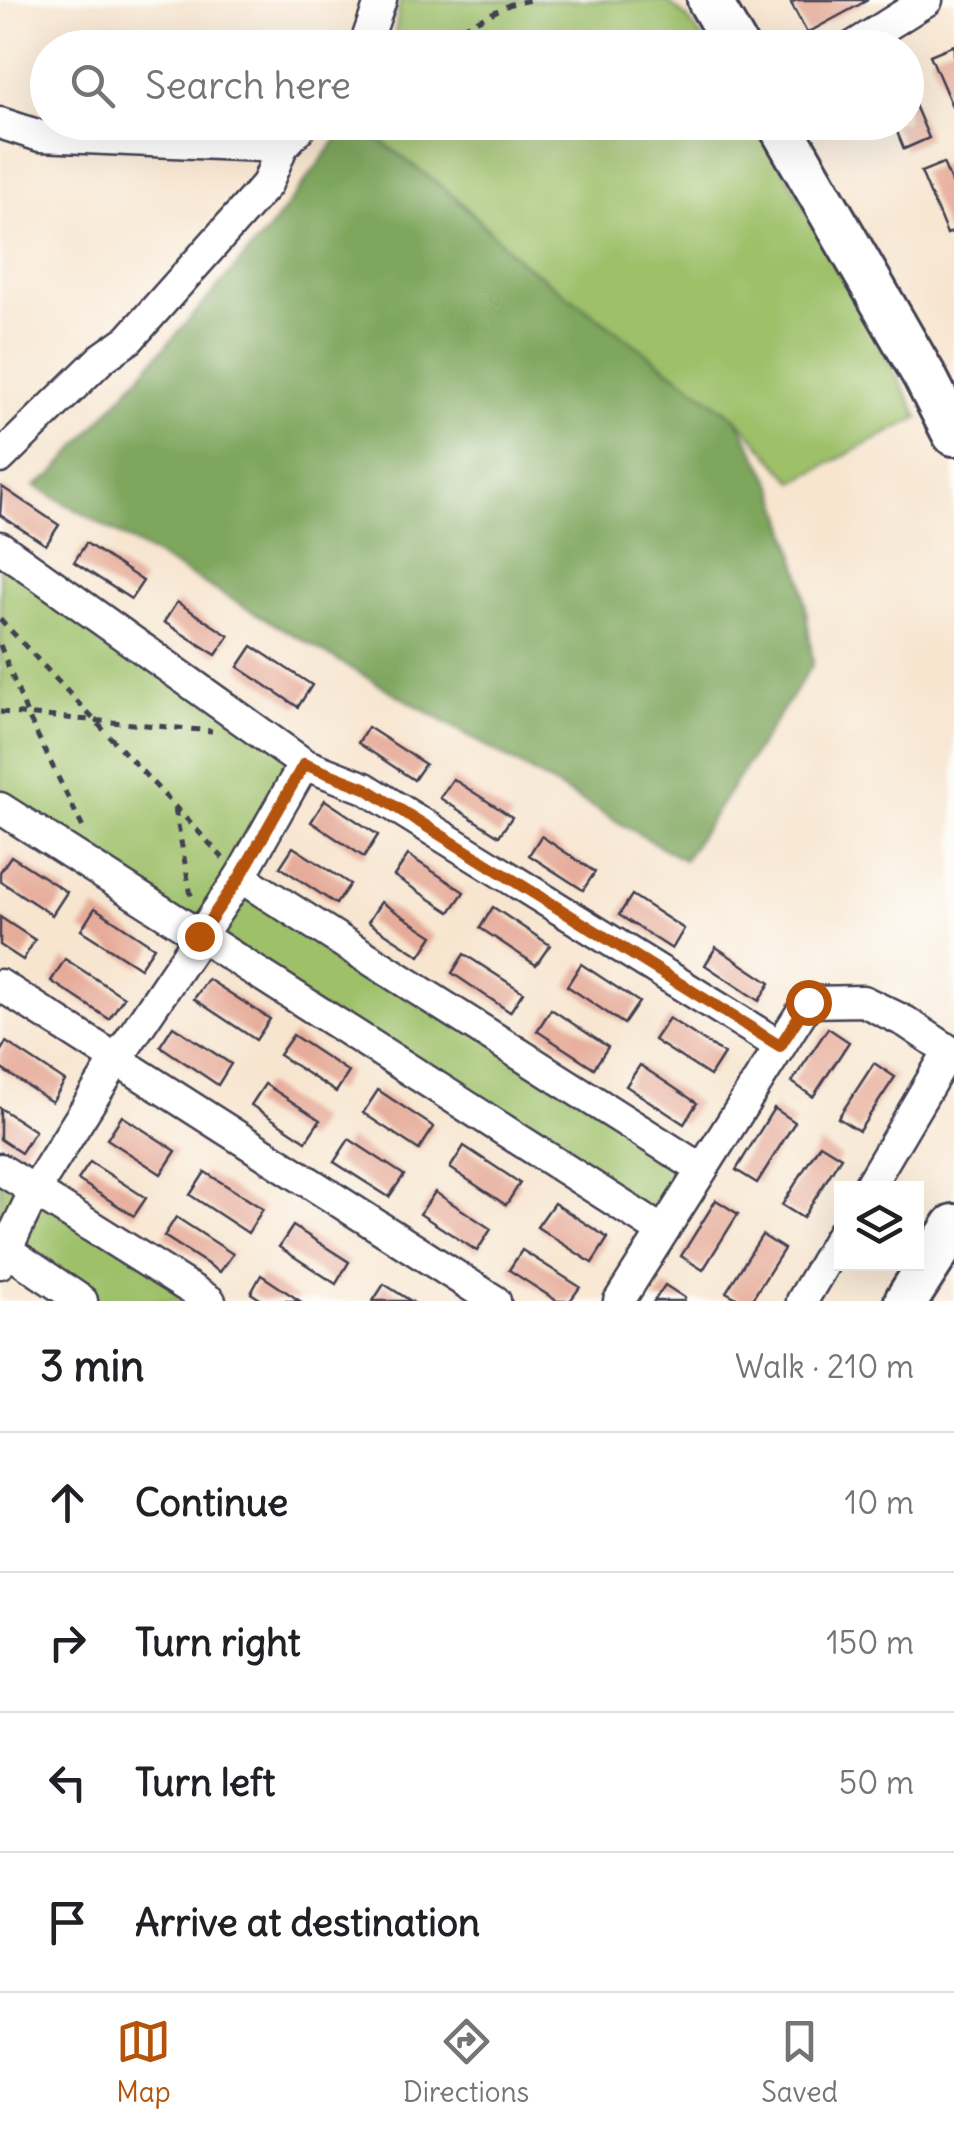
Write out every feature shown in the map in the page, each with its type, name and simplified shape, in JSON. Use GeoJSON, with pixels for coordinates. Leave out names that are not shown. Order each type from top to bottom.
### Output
{"type":"FeatureCollection","features":[{"type":"Feature","properties":{"kind":"street"},"geometry":{"type":"LineString","coordinates":[[370,30],[381,0]]}},
{"type":"Feature","properties":{"kind":"street"},"geometry":{"type":"LineString","coordinates":[[709,0],[726,30]]}},
{"type":"Feature","properties":{"kind":"street"},"geometry":{"type":"LineString","coordinates":[[880,30],[927,0]]}},
{"type":"Feature","properties":{"kind":"street"},"geometry":{"type":"LineString","coordinates":[[0,123],[30,133]]}},
{"type":"Feature","properties":{"kind":"street"},"geometry":{"type":"LineString","coordinates":[[128,140],[282,147]]}},
{"type":"Feature","properties":{"kind":"street"},"geometry":{"type":"LineString","coordinates":[[0,458],[102,358],[129,338],[267,184],[288,140]]}},
{"type":"Feature","properties":{"kind":"street"},"geometry":{"type":"LineString","coordinates":[[788,140],[951,421]]}},
{"type":"Feature","properties":{"kind":"street"},"geometry":{"type":"LineString","coordinates":[[0,547],[304,764],[365,788],[780,1046]]}},
{"type":"Feature","properties":{"kind":"street"},"geometry":{"type":"LineString","coordinates":[[82,1301],[4,1257],[35,1190],[116,1059],[240,877],[304,764]]}},
{"type":"Feature","properties":{"kind":"street"},"geometry":{"type":"LineString","coordinates":[[0,808],[662,1230]]}},
{"type":"Feature","properties":{"kind":"street"},"geometry":{"type":"LineString","coordinates":[[240,877],[701,1169]]}},
{"type":"Feature","properties":{"kind":"street"},"geometry":{"type":"LineString","coordinates":[[0,985],[495,1301]]}},
{"type":"Feature","properties":{"kind":"street"},"geometry":{"type":"LineString","coordinates":[[619,1301],[808,1002],[863,1001],[906,1022],[951,1052],[872,1181]]}},
{"type":"Feature","properties":{"kind":"street"},"geometry":{"type":"LineString","coordinates":[[0,1169],[210,1301]]}},
{"type":"Feature","properties":{"kind":"street"},"geometry":{"type":"LineString","coordinates":[[906,1301],[951,1233]]}},
{"type":"Feature","properties":{"kind":"street"},"geometry":{"type":"LineString","coordinates":[[802,1301],[834,1247]]}},
{"type":"Feature","properties":{"kind":"path"},"geometry":{"type":"LineString","coordinates":[[457,30],[511,4],[530,0]]}},
{"type":"Feature","properties":{"kind":"path"},"geometry":{"type":"LineString","coordinates":[[0,618],[240,877]]}},
{"type":"Feature","properties":{"kind":"path"},"geometry":{"type":"LineString","coordinates":[[0,645],[27,714],[84,830]]}},
{"type":"Feature","properties":{"kind":"path"},"geometry":{"type":"LineString","coordinates":[[0,712],[265,736]]}},
{"type":"Feature","properties":{"kind":"path"},"geometry":{"type":"LineString","coordinates":[[174,806],[199,936]]}},
{"type":"Feature","properties":{"kind":"green space"},"geometry":{"type":"Polygon","coordinates":[[[400,0],[666,0],[696,30],[396,30],[400,0]]]}},
{"type":"Feature","properties":{"kind":"green space"},"geometry":{"type":"Polygon","coordinates":[[[336,140],[379,140],[456,198],[520,261],[736,418],[775,488],[802,579],[813,664],[684,860],[35,486],[52,475],[271,227],[336,140]]]}},
{"type":"Feature","properties":{"kind":"green space"},"geometry":{"type":"Polygon","coordinates":[[[379,140],[768,140],[919,417],[794,482],[736,418],[520,261],[456,198],[379,140]]]}},
{"type":"Feature","properties":{"kind":"green space"},"geometry":{"type":"Polygon","coordinates":[[[0,547],[304,764],[240,877],[701,1169],[662,1231],[0,808],[0,547]]]}},
{"type":"Feature","properties":{"kind":"green space"},"geometry":{"type":"Polygon","coordinates":[[[0,1169],[210,1301],[82,1301],[0,1242],[0,1169]]]}},
{"type":"Feature","properties":{"kind":"building"},"geometry":{"type":"Polygon","coordinates":[[[868,0],[813,30],[805,30],[791,3],[868,0]]]}},
{"type":"Feature","properties":{"kind":"building"},"geometry":{"type":"Polygon","coordinates":[[[954,45],[954,111],[930,55],[954,45]]]}},
{"type":"Feature","properties":{"kind":"building"},"geometry":{"type":"Polygon","coordinates":[[[924,126],[929,138],[904,149],[900,140],[924,140],[924,126]]]}},
{"type":"Feature","properties":{"kind":"building"},"geometry":{"type":"Polygon","coordinates":[[[943,163],[954,188],[954,231],[947,234],[921,172],[943,163]]]}},
{"type":"Feature","properties":{"kind":"building"},"geometry":{"type":"Polygon","coordinates":[[[2,487],[59,525],[46,545],[0,515],[2,487]]]}},
{"type":"Feature","properties":{"kind":"building"},"geometry":{"type":"Polygon","coordinates":[[[86,543],[143,581],[131,599],[74,562],[86,543]]]}},
{"type":"Feature","properties":{"kind":"building"},"geometry":{"type":"Polygon","coordinates":[[[177,602],[229,636],[216,655],[164,622],[177,602]]]}},
{"type":"Feature","properties":{"kind":"building"},"geometry":{"type":"Polygon","coordinates":[[[252,646],[312,685],[298,707],[238,667],[252,646]]]}},
{"type":"Feature","properties":{"kind":"building"},"geometry":{"type":"Polygon","coordinates":[[[368,727],[425,764],[414,780],[358,743],[368,727]]]}},
{"type":"Feature","properties":{"kind":"building"},"geometry":{"type":"Polygon","coordinates":[[[453,779],[512,817],[499,836],[440,798],[453,779]]]}},
{"type":"Feature","properties":{"kind":"building"},"geometry":{"type":"Polygon","coordinates":[[[325,800],[378,835],[364,857],[311,822],[325,800]]]}},
{"type":"Feature","properties":{"kind":"building"},"geometry":{"type":"Polygon","coordinates":[[[541,836],[595,872],[583,890],[529,855],[541,836]]]}},
{"type":"Feature","properties":{"kind":"building"},"geometry":{"type":"Polygon","coordinates":[[[293,847],[350,884],[336,904],[280,867],[293,847]]]}},
{"type":"Feature","properties":{"kind":"building"},"geometry":{"type":"Polygon","coordinates":[[[408,855],[464,892],[450,912],[394,876],[408,855]]]}},
{"type":"Feature","properties":{"kind":"building"},"geometry":{"type":"Polygon","coordinates":[[[11,856],[67,892],[52,915],[0,881],[0,872],[11,856]]]}},
{"type":"Feature","properties":{"kind":"building"},"geometry":{"type":"Polygon","coordinates":[[[632,895],[684,929],[672,949],[619,915],[632,895]]]}},
{"type":"Feature","properties":{"kind":"building"},"geometry":{"type":"Polygon","coordinates":[[[381,902],[433,936],[420,956],[368,922],[381,902]]]}},
{"type":"Feature","properties":{"kind":"building"},"geometry":{"type":"Polygon","coordinates":[[[493,907],[550,945],[536,965],[480,928],[493,907]]]}},
{"type":"Feature","properties":{"kind":"building"},"geometry":{"type":"Polygon","coordinates":[[[95,908],[154,947],[140,968],[81,930],[95,908]]]}},
{"type":"Feature","properties":{"kind":"building"},"geometry":{"type":"Polygon","coordinates":[[[0,917],[35,940],[23,960],[0,945],[0,917]]]}},
{"type":"Feature","properties":{"kind":"building"},"geometry":{"type":"Polygon","coordinates":[[[716,947],[770,983],[759,1001],[705,965],[716,947]]]}},
{"type":"Feature","properties":{"kind":"building"},"geometry":{"type":"Polygon","coordinates":[[[464,954],[523,992],[510,1012],[452,973],[464,954]]]}},
{"type":"Feature","properties":{"kind":"building"},"geometry":{"type":"Polygon","coordinates":[[[65,959],[124,997],[109,1019],[51,981],[65,959]]]}},
{"type":"Feature","properties":{"kind":"building"},"geometry":{"type":"Polygon","coordinates":[[[581,964],[639,1002],[624,1024],[567,986],[581,964]]]}},
{"type":"Feature","properties":{"kind":"building"},"geometry":{"type":"Polygon","coordinates":[[[208,979],[270,1019],[256,1040],[194,999],[208,979]]]}},
{"type":"Feature","properties":{"kind":"building"},"geometry":{"type":"Polygon","coordinates":[[[551,1009],[608,1047],[594,1068],[537,1031],[551,1009]]]}},
{"type":"Feature","properties":{"kind":"building"},"geometry":{"type":"Polygon","coordinates":[[[669,1018],[724,1054],[710,1076],[654,1040],[669,1018]]]}},
{"type":"Feature","properties":{"kind":"building"},"geometry":{"type":"Polygon","coordinates":[[[173,1026],[231,1064],[218,1085],[160,1046],[173,1026]]]}},
{"type":"Feature","properties":{"kind":"building"},"geometry":{"type":"Polygon","coordinates":[[[828,1028],[849,1042],[813,1097],[792,1082],[828,1028]]]}},
{"type":"Feature","properties":{"kind":"building"},"geometry":{"type":"Polygon","coordinates":[[[293,1035],[349,1072],[336,1092],[279,1055],[293,1035]]]}},
{"type":"Feature","properties":{"kind":"building"},"geometry":{"type":"Polygon","coordinates":[[[6,1042],[65,1081],[52,1102],[0,1068],[0,1052],[6,1042]]]}},
{"type":"Feature","properties":{"kind":"building"},"geometry":{"type":"Polygon","coordinates":[[[874,1063],[895,1077],[859,1131],[838,1118],[874,1063]]]}},
{"type":"Feature","properties":{"kind":"building"},"geometry":{"type":"Polygon","coordinates":[[[640,1065],[697,1103],[684,1124],[626,1086],[640,1065]]]}},
{"type":"Feature","properties":{"kind":"building"},"geometry":{"type":"Polygon","coordinates":[[[265,1084],[320,1120],[306,1141],[251,1105],[265,1084]]]}},
{"type":"Feature","properties":{"kind":"building"},"geometry":{"type":"Polygon","coordinates":[[[378,1090],[434,1127],[419,1150],[363,1113],[378,1090]]]}},
{"type":"Feature","properties":{"kind":"building"},"geometry":{"type":"Polygon","coordinates":[[[0,1108],[35,1131],[21,1153],[0,1139],[0,1108]]]}},
{"type":"Feature","properties":{"kind":"building"},"geometry":{"type":"Polygon","coordinates":[[[774,1108],[795,1122],[757,1183],[736,1170],[774,1108]]]}},
{"type":"Feature","properties":{"kind":"building"},"geometry":{"type":"Polygon","coordinates":[[[122,1116],[176,1151],[161,1174],[107,1139],[122,1116]]]}},
{"type":"Feature","properties":{"kind":"building"},"geometry":{"type":"Polygon","coordinates":[[[349,1139],[404,1175],[389,1197],[334,1162],[349,1139]]]}},
{"type":"Feature","properties":{"kind":"building"},"geometry":{"type":"Polygon","coordinates":[[[820,1144],[841,1157],[803,1218],[782,1205],[820,1144]]]}},
{"type":"Feature","properties":{"kind":"building"},"geometry":{"type":"Polygon","coordinates":[[[464,1146],[520,1183],[506,1205],[450,1168],[464,1146]]]}},
{"type":"Feature","properties":{"kind":"building"},"geometry":{"type":"Polygon","coordinates":[[[90,1162],[146,1198],[134,1216],[78,1180],[90,1162]]]}},
{"type":"Feature","properties":{"kind":"building"},"geometry":{"type":"Polygon","coordinates":[[[205,1172],[263,1209],[248,1233],[190,1195],[205,1172]]]}},
{"type":"Feature","properties":{"kind":"building"},"geometry":{"type":"Polygon","coordinates":[[[435,1192],[491,1229],[477,1251],[420,1214],[435,1192]]]}},
{"type":"Feature","properties":{"kind":"building"},"geometry":{"type":"Polygon","coordinates":[[[716,1200],[738,1214],[703,1270],[681,1256],[716,1200]]]}},
{"type":"Feature","properties":{"kind":"building"},"geometry":{"type":"Polygon","coordinates":[[[554,1203],[608,1238],[592,1263],[537,1227],[554,1203]]]}},
{"type":"Feature","properties":{"kind":"building"},"geometry":{"type":"Polygon","coordinates":[[[176,1217],[233,1254],[220,1272],[164,1236],[176,1217]]]}},
{"type":"Feature","properties":{"kind":"building"},"geometry":{"type":"Polygon","coordinates":[[[293,1226],[349,1262],[336,1284],[279,1247],[293,1226]]]}},
{"type":"Feature","properties":{"kind":"building"},"geometry":{"type":"Polygon","coordinates":[[[762,1235],[784,1249],[751,1301],[742,1301],[726,1292],[762,1235]]]}},
{"type":"Feature","properties":{"kind":"building"},"geometry":{"type":"Polygon","coordinates":[[[522,1250],[580,1287],[570,1301],[557,1301],[509,1270],[522,1250]]]}},
{"type":"Feature","properties":{"kind":"building"},"geometry":{"type":"Polygon","coordinates":[[[261,1275],[300,1301],[263,1301],[251,1293],[261,1275]]]}},
{"type":"Feature","properties":{"kind":"building"},"geometry":{"type":"Polygon","coordinates":[[[384,1284],[411,1301],[373,1301],[384,1284]]]}},
{"type":"Feature","properties":{"kind":"building"},"geometry":{"type":"Polygon","coordinates":[[[665,1285],[685,1298],[683,1301],[654,1301],[665,1285]]]}},
{"type":"Feature","properties":{"kind":"route"},"geometry":{"type":"LineString","coordinates":[[199,936],[240,877],[304,764],[365,788],[780,1046],[808,1002]]}}]}
